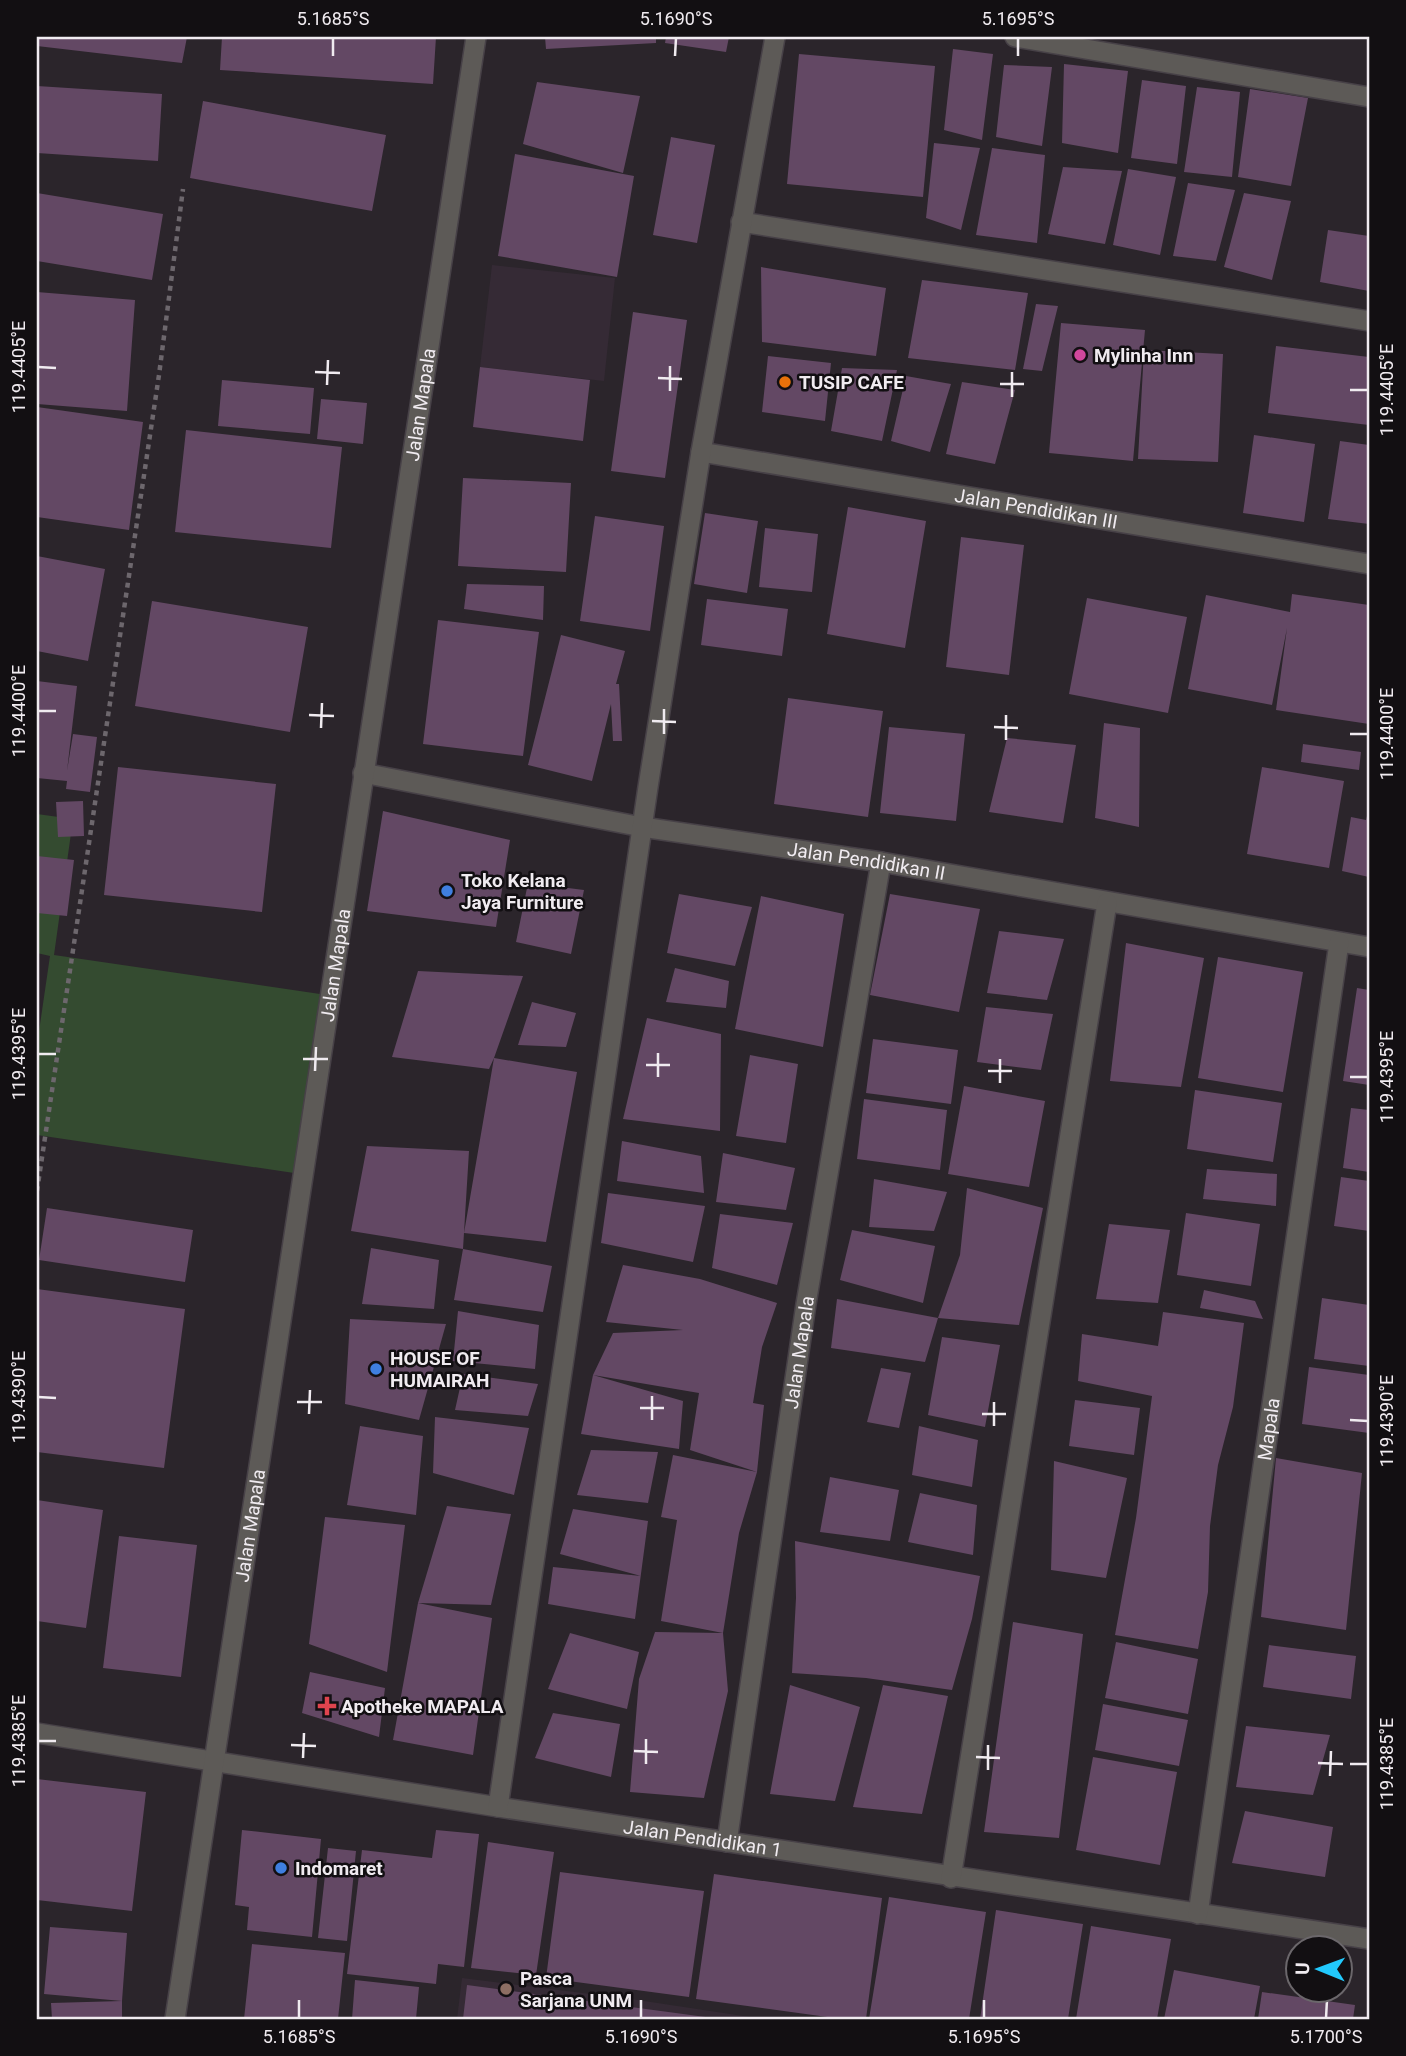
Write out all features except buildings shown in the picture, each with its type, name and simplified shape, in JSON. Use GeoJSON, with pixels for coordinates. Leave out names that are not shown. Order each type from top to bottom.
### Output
{"type":"FeatureCollection","features":[{"type":"Feature","properties":{"kind":"street","name":"Jalan Mapala"},"geometry":{"type":"LineString","coordinates":[[174,2019],[476,37]]}},
{"type":"Feature","properties":{"kind":"street"},"geometry":{"type":"LineString","coordinates":[[498,1807],[642,827],[701,452],[775,37]]}},
{"type":"Feature","properties":{"kind":"street"},"geometry":{"type":"LineString","coordinates":[[1015,37],[1369,97]]}},
{"type":"Feature","properties":{"kind":"street"},"geometry":{"type":"LineString","coordinates":[[741,222],[1369,321]]}},
{"type":"Feature","properties":{"kind":"street","name":"Jalan Pendidikan III"},"geometry":{"type":"LineString","coordinates":[[701,452],[1369,564]]}},
{"type":"Feature","properties":{"kind":"street","name":"Jalan Pendidikan II"},"geometry":{"type":"LineString","coordinates":[[363,773],[642,827],[881,862],[1369,947]]}},
{"type":"Feature","properties":{"kind":"street","name":"Jalan Mapala"},"geometry":{"type":"LineString","coordinates":[[727,1842],[806,1304],[881,862]]}},
{"type":"Feature","properties":{"kind":"street"},"geometry":{"type":"LineString","coordinates":[[951,1878],[1107,903]]}},
{"type":"Feature","properties":{"kind":"street","name":"Mapala"},"geometry":{"type":"LineString","coordinates":[[1198,1914],[1339,943]]}},
{"type":"Feature","properties":{"kind":"street","name":"Jalan Pendidikan 1"},"geometry":{"type":"LineString","coordinates":[[37,1732],[951,1878],[1369,1939]]}},
{"type":"Feature","properties":{"kind":"path"},"geometry":{"type":"LineString","coordinates":[[37,1191],[157,388],[183,189]]}},
{"type":"Feature","properties":{"kind":"shaded area"},"geometry":{"type":"Polygon","coordinates":[[[492,265],[615,278],[604,381],[480,367],[492,265]]]}},
{"type":"Feature","properties":{"kind":"shaded area","name":"Pasca Sarjana UNM"},"geometry":{"type":"Polygon","coordinates":[[[462,1978],[631,1999],[763,2019],[457,2019],[462,1978]]]}},
{"type":"Feature","properties":{"kind":"green space"},"geometry":{"type":"Polygon","coordinates":[[[37,814],[73,819],[54,955],[320,994],[294,1173],[37,1135],[37,1045],[50,956],[37,953],[37,814]]]}},
{"type":"Feature","properties":{"kind":"place","name":"Mylinha Inn"},"geometry":{"type":"Point","coordinates":[1080,355]}},
{"type":"Feature","properties":{"kind":"place","name":"TUSIP CAFE"},"geometry":{"type":"Point","coordinates":[785,382]}},
{"type":"Feature","properties":{"kind":"place","name":"Toko Kelana Jaya Furniture"},"geometry":{"type":"Point","coordinates":[447,891]}},
{"type":"Feature","properties":{"kind":"place","name":"HOUSE OF HUMAIRAH"},"geometry":{"type":"Point","coordinates":[376,1369]}},
{"type":"Feature","properties":{"kind":"place","name":"Apotheke MAPALA"},"geometry":{"type":"Point","coordinates":[327,1706]}},
{"type":"Feature","properties":{"kind":"place","name":"Indomaret"},"geometry":{"type":"Point","coordinates":[281,1868]}},
{"type":"Feature","properties":{"kind":"place","name":"Pasca Sarjana UNM"},"geometry":{"type":"Point","coordinates":[506,1989]}}]}
